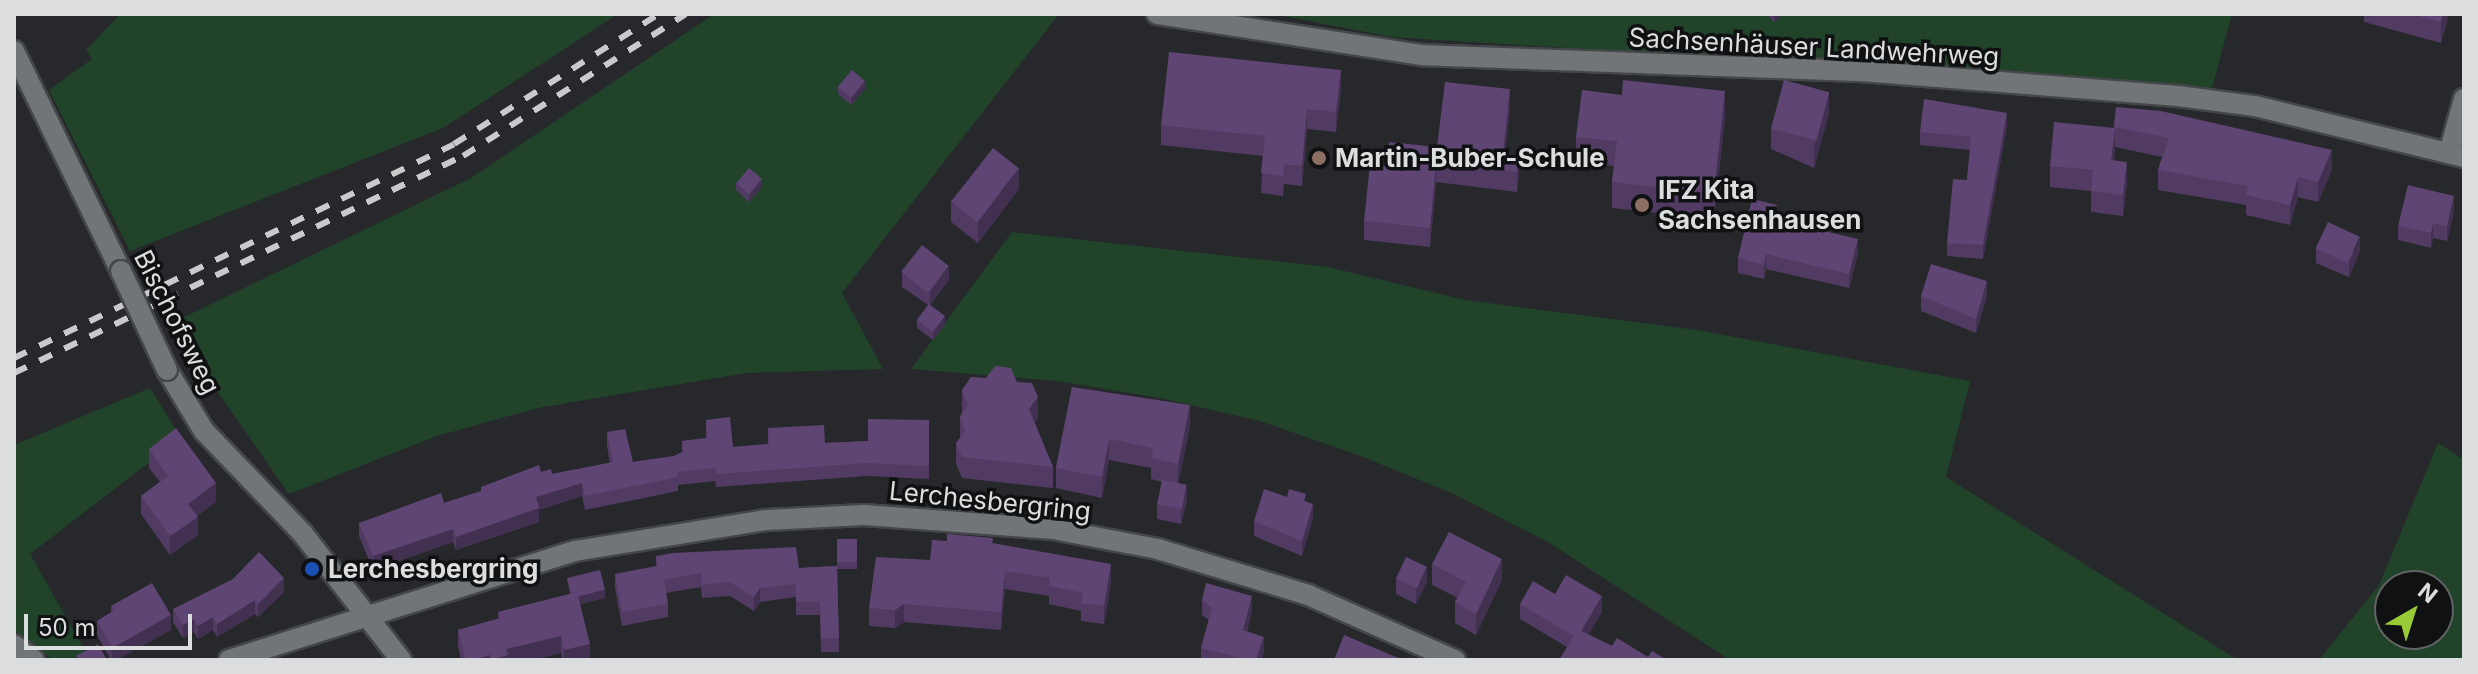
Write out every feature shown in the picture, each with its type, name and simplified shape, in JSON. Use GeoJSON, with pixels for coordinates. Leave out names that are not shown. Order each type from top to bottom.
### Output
{"type":"FeatureCollection","features":[{"type":"Feature","properties":{"kind":"street","name":"Sachsenhäuser Landwehrweg"},"geometry":{"type":"LineString","coordinates":[[1157,14],[1422,55],[1861,71],[2178,96],[2255,106],[2457,155]]}},
{"type":"Feature","properties":{"kind":"street","name":"Bischofsweg"},"geometry":{"type":"LineString","coordinates":[[14,51],[167,370],[204,431],[303,534],[401,660]]}},
{"type":"Feature","properties":{"kind":"street"},"geometry":{"type":"LineString","coordinates":[[2457,155],[2464,99]]}},
{"type":"Feature","properties":{"kind":"street","name":"Lerchesbergring"},"geometry":{"type":"LineString","coordinates":[[229,660],[508,569],[670,532],[781,519],[949,518],[1068,532],[1224,567],[1396,630],[1455,660]]}},
{"type":"Feature","properties":{"kind":"street"},"geometry":{"type":"LineString","coordinates":[[14,645],[34,660]]}},
{"type":"Feature","properties":{"kind":"green space"},"geometry":{"type":"Polygon","coordinates":[[[120,14],[618,14],[443,128],[130,251],[49,90],[92,59],[86,50],[120,14]]]}},
{"type":"Feature","properties":{"kind":"green space"},"geometry":{"type":"Polygon","coordinates":[[[714,14],[1059,14],[842,293],[883,369],[746,373],[538,408],[437,436],[289,494],[170,324],[471,178],[714,14]]]}},
{"type":"Feature","properties":{"kind":"green space"},"geometry":{"type":"Polygon","coordinates":[[[1273,14],[2232,14],[2212,88],[1391,37],[1273,14]]]}},
{"type":"Feature","properties":{"kind":"green space"},"geometry":{"type":"Polygon","coordinates":[[[1012,232],[1328,267],[1465,300],[1697,330],[1970,381],[1946,477],[2238,660],[1730,660],[1548,542],[1454,494],[1358,455],[1260,421],[1160,398],[1058,381],[911,369],[1012,232]]]}},
{"type":"Feature","properties":{"kind":"green space"},"geometry":{"type":"Polygon","coordinates":[[[150,388],[181,438],[30,554],[88,656],[53,660],[14,630],[14,445],[150,388]]]}},
{"type":"Feature","properties":{"kind":"green space"},"geometry":{"type":"Polygon","coordinates":[[[2438,443],[2464,460],[2464,660],[2319,660],[2374,591],[2374,650],[2454,650],[2454,570],[2385,570],[2438,443]]]}},
{"type":"Feature","properties":{"kind":"building"},"geometry":{"type":"Polygon","coordinates":[[[2411,14],[2443,14],[2441,22],[2411,14]]]}},
{"type":"Feature","properties":{"kind":"building"},"geometry":{"type":"Polygon","coordinates":[[[1169,52],[1341,70],[1336,112],[1307,109],[1302,166],[1284,164],[1283,176],[1261,173],[1265,136],[1161,125],[1169,52]]]}},
{"type":"Feature","properties":{"kind":"building"},"geometry":{"type":"Polygon","coordinates":[[[852,70],[865,81],[851,98],[838,87],[852,70]]]}},
{"type":"Feature","properties":{"kind":"building"},"geometry":{"type":"Polygon","coordinates":[[[1623,80],[1725,91],[1714,193],[1612,182],[1617,141],[1576,137],[1582,90],[1622,95],[1623,80]]]}},
{"type":"Feature","properties":{"kind":"building"},"geometry":{"type":"Polygon","coordinates":[[[1784,80],[1829,92],[1816,140],[1771,128],[1784,80]]]}},
{"type":"Feature","properties":{"kind":"building"},"geometry":{"type":"Polygon","coordinates":[[[1445,82],[1510,89],[1503,153],[1519,155],[1517,172],[1436,163],[1430,228],[1364,221],[1370,164],[1387,166],[1389,142],[1437,147],[1445,82]]]}},
{"type":"Feature","properties":{"kind":"building"},"geometry":{"type":"Polygon","coordinates":[[[1924,99],[2007,113],[1983,245],[1947,243],[1953,179],[1967,180],[1971,137],[1920,132],[1924,99]]]}},
{"type":"Feature","properties":{"kind":"building"},"geometry":{"type":"Polygon","coordinates":[[[2116,107],[2161,111],[2332,150],[2318,182],[2298,177],[2290,205],[2246,195],[2248,186],[2158,170],[2169,138],[2114,127],[2116,107]]]}},
{"type":"Feature","properties":{"kind":"building"},"geometry":{"type":"Polygon","coordinates":[[[2054,122],[2115,128],[2111,160],[2127,162],[2123,195],[2091,191],[2093,170],[2050,166],[2054,122]]]}},
{"type":"Feature","properties":{"kind":"building"},"geometry":{"type":"Polygon","coordinates":[[[993,148],[1019,168],[977,222],[951,202],[993,148]]]}},
{"type":"Feature","properties":{"kind":"building"},"geometry":{"type":"Polygon","coordinates":[[[749,168],[762,179],[749,194],[736,183],[749,168]]]}},
{"type":"Feature","properties":{"kind":"building"},"geometry":{"type":"Polygon","coordinates":[[[2408,185],[2454,196],[2447,226],[2433,223],[2431,233],[2398,226],[2408,185]]]}},
{"type":"Feature","properties":{"kind":"building"},"geometry":{"type":"Polygon","coordinates":[[[1752,199],[1777,205],[1774,219],[1858,239],[1849,274],[1766,254],[1764,265],[1738,258],[1752,199]]]}},
{"type":"Feature","properties":{"kind":"building"},"geometry":{"type":"Polygon","coordinates":[[[2328,222],[2360,237],[2347,263],[2316,248],[2328,222]]]}},
{"type":"Feature","properties":{"kind":"building"},"geometry":{"type":"Polygon","coordinates":[[[922,245],[949,266],[928,293],[901,272],[922,245]]]}},
{"type":"Feature","properties":{"kind":"building"},"geometry":{"type":"Polygon","coordinates":[[[1931,264],[1987,281],[1976,319],[1921,296],[1931,264]]]}},
{"type":"Feature","properties":{"kind":"building"},"geometry":{"type":"Polygon","coordinates":[[[929,304],[945,316],[933,332],[917,320],[929,304]]]}},
{"type":"Feature","properties":{"kind":"building"},"geometry":{"type":"Polygon","coordinates":[[[995,366],[1011,368],[1017,382],[1032,383],[1038,397],[1029,409],[1053,467],[962,457],[956,443],[965,431],[960,417],[968,404],[962,390],[971,377],[986,378],[995,366]]]}},
{"type":"Feature","properties":{"kind":"building"},"geometry":{"type":"Polygon","coordinates":[[[1072,387],[1190,405],[1178,464],[1151,458],[1153,448],[1109,439],[1102,477],[1056,468],[1072,387]]]}},
{"type":"Feature","properties":{"kind":"building"},"geometry":{"type":"Polygon","coordinates":[[[730,417],[733,447],[769,444],[768,428],[824,425],[825,443],[868,441],[868,419],[929,420],[929,466],[867,463],[716,474],[715,468],[677,472],[678,477],[585,496],[582,483],[536,497],[539,508],[456,537],[453,529],[373,556],[359,523],[441,493],[444,503],[482,491],[481,487],[539,465],[541,472],[551,469],[552,474],[613,462],[607,432],[625,429],[633,462],[674,456],[683,452],[682,441],[707,438],[706,420],[730,417]]]}},
{"type":"Feature","properties":{"kind":"building"},"geometry":{"type":"Polygon","coordinates":[[[176,428],[216,483],[188,504],[198,517],[170,536],[141,496],[168,476],[149,449],[176,428]]]}},
{"type":"Feature","properties":{"kind":"building"},"geometry":{"type":"Polygon","coordinates":[[[1162,480],[1187,485],[1182,509],[1157,505],[1162,480]]]}},
{"type":"Feature","properties":{"kind":"building"},"geometry":{"type":"Polygon","coordinates":[[[1264,489],[1287,497],[1289,489],[1306,494],[1304,501],[1313,504],[1302,541],[1254,521],[1264,489]]]}},
{"type":"Feature","properties":{"kind":"building"},"geometry":{"type":"Polygon","coordinates":[[[1449,532],[1502,559],[1476,614],[1455,602],[1466,582],[1432,564],[1449,532]]]}},
{"type":"Feature","properties":{"kind":"building"},"geometry":{"type":"Polygon","coordinates":[[[947,534],[993,538],[992,543],[1111,564],[1104,606],[1081,603],[1083,593],[1049,586],[1050,578],[1005,571],[1001,612],[904,604],[895,610],[869,608],[876,557],[930,560],[932,540],[947,541],[947,534]]]}},
{"type":"Feature","properties":{"kind":"building"},"geometry":{"type":"Polygon","coordinates":[[[837,539],[857,539],[857,562],[837,562],[837,539]]]}},
{"type":"Feature","properties":{"kind":"building"},"geometry":{"type":"Polygon","coordinates":[[[796,547],[799,568],[837,566],[839,638],[821,639],[820,601],[796,602],[796,584],[760,588],[754,597],[730,582],[702,585],[701,573],[664,580],[668,604],[622,612],[615,574],[658,566],[656,556],[796,547]]]}},
{"type":"Feature","properties":{"kind":"building"},"geometry":{"type":"Polygon","coordinates":[[[259,552],[284,578],[258,604],[255,600],[217,624],[213,617],[198,626],[194,619],[183,625],[173,609],[233,579],[259,552]]]}},
{"type":"Feature","properties":{"kind":"building"},"geometry":{"type":"Polygon","coordinates":[[[1406,557],[1427,567],[1417,588],[1396,579],[1406,557]]]}},
{"type":"Feature","properties":{"kind":"building"},"geometry":{"type":"Polygon","coordinates":[[[600,570],[605,590],[578,596],[577,592],[571,593],[567,578],[600,570]]]}},
{"type":"Feature","properties":{"kind":"building"},"geometry":{"type":"Polygon","coordinates":[[[1566,575],[1602,596],[1581,631],[1612,646],[1617,638],[1648,657],[1652,651],[1667,660],[1559,660],[1574,636],[1520,604],[1533,581],[1555,594],[1566,575]]]}},
{"type":"Feature","properties":{"kind":"building"},"geometry":{"type":"Polygon","coordinates":[[[152,583],[171,615],[112,648],[97,621],[114,611],[111,606],[152,583]]]}},
{"type":"Feature","properties":{"kind":"building"},"geometry":{"type":"Polygon","coordinates":[[[1206,583],[1252,596],[1243,630],[1264,637],[1256,660],[1201,648],[1212,608],[1202,600],[1206,583]]]}},
{"type":"Feature","properties":{"kind":"building"},"geometry":{"type":"Polygon","coordinates":[[[577,592],[590,644],[564,650],[561,636],[506,649],[508,655],[491,660],[490,655],[466,660],[458,630],[500,618],[498,612],[577,592]]]}},
{"type":"Feature","properties":{"kind":"building"},"geometry":{"type":"Polygon","coordinates":[[[1344,635],[1403,660],[1334,660],[1344,635]]]}},
{"type":"Feature","properties":{"kind":"building"},"geometry":{"type":"Polygon","coordinates":[[[98,644],[107,660],[79,660],[76,656],[98,644]]]}},
{"type":"Feature","properties":{"kind":"railway"},"geometry":{"type":"LineString","coordinates":[[14,358],[454,144],[659,14]]}},
{"type":"Feature","properties":{"kind":"railway"},"geometry":{"type":"LineString","coordinates":[[14,373],[463,156],[686,14]]}},
{"type":"Feature","properties":{"kind":"place","name":"Martin-Buber-Schule"},"geometry":{"type":"Point","coordinates":[1319,158]}},
{"type":"Feature","properties":{"kind":"place","name":"IFZ Kita Sachsenhausen"},"geometry":{"type":"Point","coordinates":[1642,205]}},
{"type":"Feature","properties":{"kind":"place","name":"Lerchesbergring"},"geometry":{"type":"Point","coordinates":[312,569]}}]}
